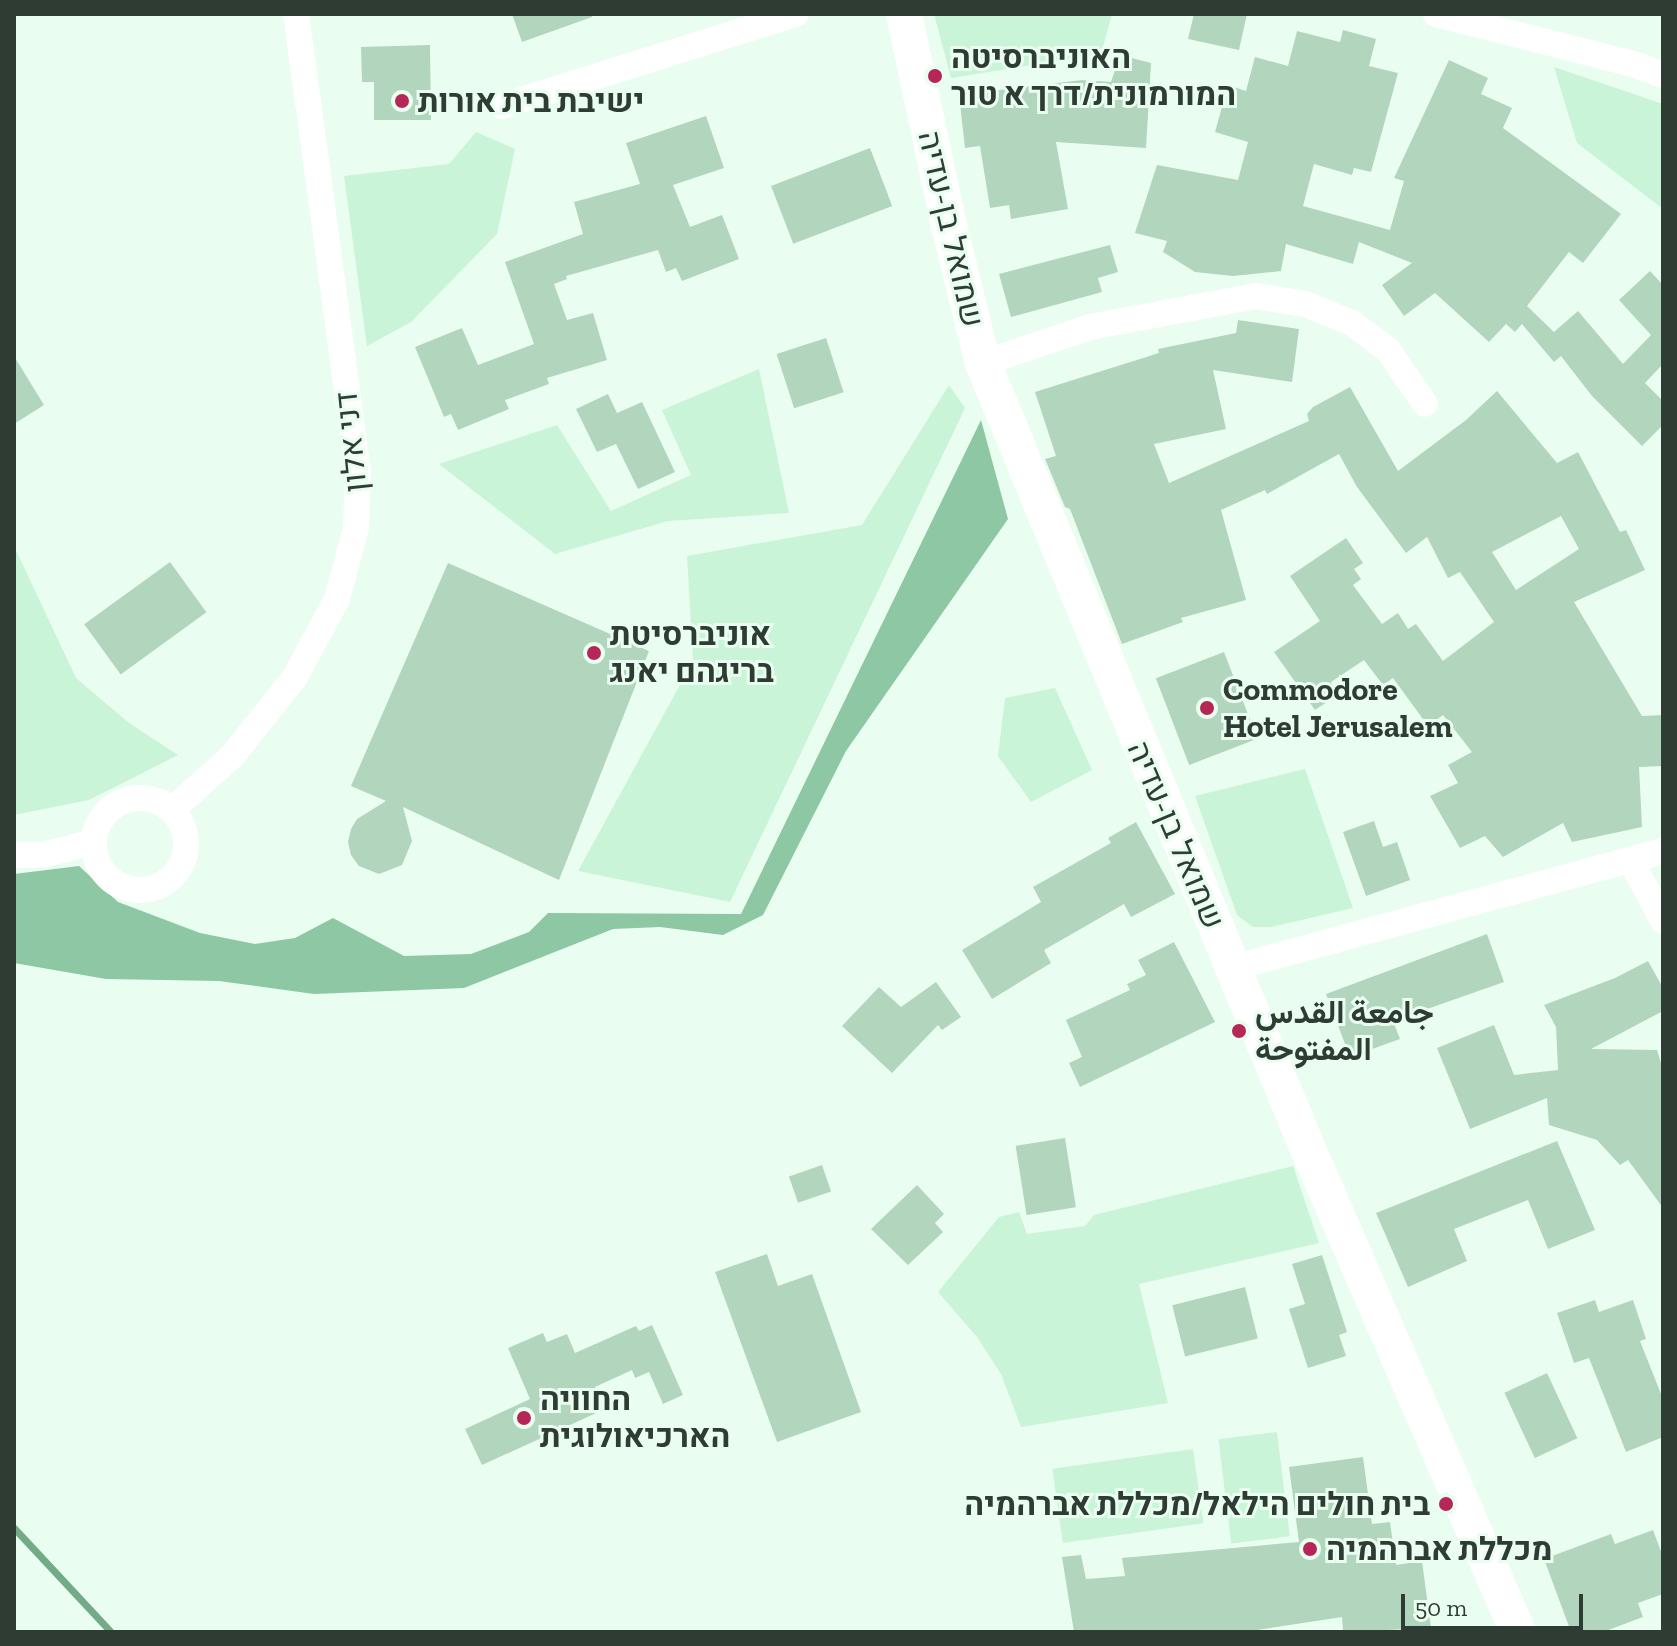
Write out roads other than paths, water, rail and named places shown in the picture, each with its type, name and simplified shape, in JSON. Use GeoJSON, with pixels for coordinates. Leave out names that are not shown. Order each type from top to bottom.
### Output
{"type":"FeatureCollection","features":[{"type":"Feature","properties":{"kind":"street","name":"דני אלון"},"geometry":{"type":"LineString","coordinates":[[172,810],[233,755],[295,677],[337,599],[356,528],[358,472],[296,14]]}},
{"type":"Feature","properties":{"kind":"street"},"geometry":{"type":"LineString","coordinates":[[502,106],[796,14]]}},
{"type":"Feature","properties":{"kind":"street","name":"שמואל בן-עדיה"},"geometry":{"type":"LineString","coordinates":[[904,14],[949,226],[983,363],[1232,968],[1518,1632]]}},
{"type":"Feature","properties":{"kind":"street"},"geometry":{"type":"LineString","coordinates":[[1436,14],[1634,64],[1663,75]]}},
{"type":"Feature","properties":{"kind":"street"},"geometry":{"type":"LineString","coordinates":[[983,363],[1090,327],[1256,296],[1305,304],[1352,323],[1388,350],[1425,404]]}},
{"type":"Feature","properties":{"kind":"street"},"geometry":{"type":"LineString","coordinates":[[136,798],[152,799],[172,810],[184,827],[187,844],[177,874],[162,886],[133,891],[118,885],[97,861],[94,842],[100,820],[120,802],[136,798]]}},
{"type":"Feature","properties":{"kind":"street"},"geometry":{"type":"LineString","coordinates":[[14,855],[42,855],[94,842]]}},
{"type":"Feature","properties":{"kind":"street"},"geometry":{"type":"LineString","coordinates":[[1232,968],[1663,851]]}},
{"type":"Feature","properties":{"kind":"street"},"geometry":{"type":"LineString","coordinates":[[1631,861],[1663,921]]}},
{"type":"Feature","properties":{"kind":"waterway"},"geometry":{"type":"LineString","coordinates":[[14,1528],[111,1632]]}},
{"type":"Feature","properties":{"kind":"place","name":"האוניברסיטה המורמונית/דרך א טור"},"geometry":{"type":"Point","coordinates":[935,76]}},
{"type":"Feature","properties":{"kind":"place","name":"ישיבת בית אורות"},"geometry":{"type":"Point","coordinates":[402,101]}},
{"type":"Feature","properties":{"kind":"place","name":"אוניברסיטת בריגהם יאנג"},"geometry":{"type":"Point","coordinates":[594,653]}},
{"type":"Feature","properties":{"kind":"place","name":"Commodore Hotel Jerusalem"},"geometry":{"type":"Point","coordinates":[1207,708]}},
{"type":"Feature","properties":{"kind":"place","name":"جامعة القدس المفتوحة"},"geometry":{"type":"Point","coordinates":[1239,1031]}},
{"type":"Feature","properties":{"kind":"place","name":"החוויה הארכיאולוגית"},"geometry":{"type":"Point","coordinates":[524,1418]}},
{"type":"Feature","properties":{"kind":"place","name":"בית חולים הילאל/מכללת אברהמיה"},"geometry":{"type":"Point","coordinates":[1446,1504]}},
{"type":"Feature","properties":{"kind":"place","name":"מכללת אברהמיה"},"geometry":{"type":"Point","coordinates":[1310,1549]}}]}
